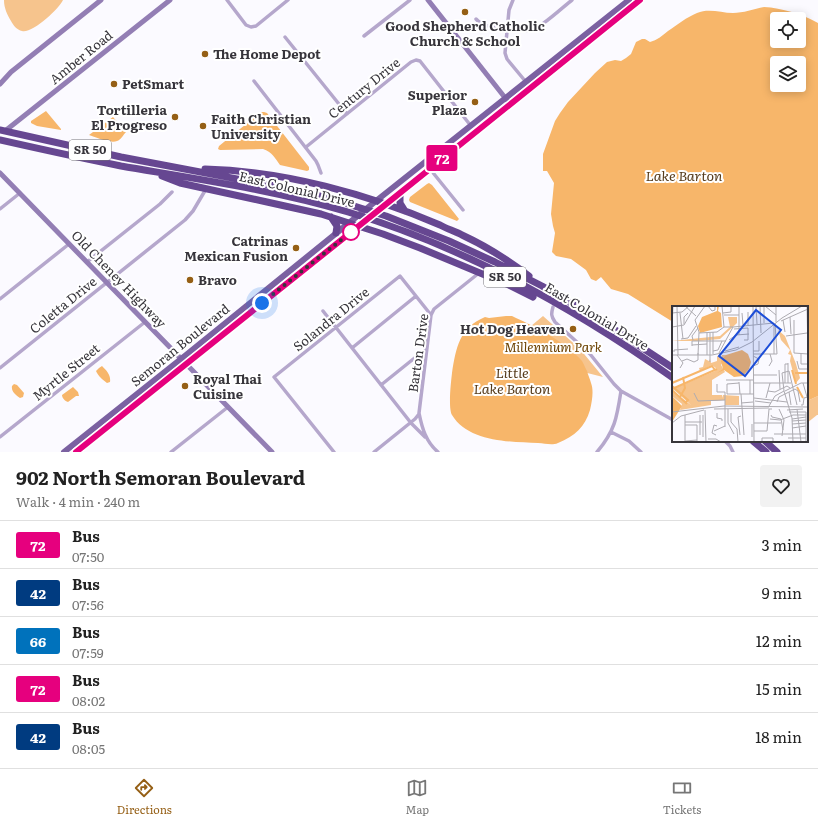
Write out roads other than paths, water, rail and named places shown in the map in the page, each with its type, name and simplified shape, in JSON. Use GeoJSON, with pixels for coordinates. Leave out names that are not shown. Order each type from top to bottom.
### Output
{"type":"FeatureCollection","features":[{"type":"Feature","properties":{"kind":"highway","name":"East Colonial Drive"},"geometry":{"type":"LineString","coordinates":[[2,132],[19,134],[122,158],[276,186],[335,200],[402,222],[467,249],[542,286],[603,322],[672,367]]}},
{"type":"Feature","properties":{"kind":"highway","name":"East Colonial Drive"},"geometry":{"type":"LineString","coordinates":[[0,140],[87,159],[274,194],[332,213],[366,218],[445,248],[497,272],[550,300],[636,353],[672,377]]}},
{"type":"Feature","properties":{"kind":"highway"},"geometry":{"type":"LineString","coordinates":[[17,144],[27,141],[60,147],[64,145]]}},
{"type":"Feature","properties":{"kind":"highway"},"geometry":{"type":"LineString","coordinates":[[87,159],[122,158]]}},
{"type":"Feature","properties":{"kind":"highway"},"geometry":{"type":"LineString","coordinates":[[180,168],[252,172],[349,193],[374,208],[387,213],[405,212]]}},
{"type":"Feature","properties":{"kind":"highway"},"geometry":{"type":"LineString","coordinates":[[147,170],[180,183],[206,190],[321,214],[332,213],[361,216]]}},
{"type":"Feature","properties":{"kind":"highway"},"geometry":{"type":"LineString","coordinates":[[332,213],[339,209],[342,200],[341,196],[336,190]]}},
{"type":"Feature","properties":{"kind":"highway"},"geometry":{"type":"LineString","coordinates":[[349,193],[359,203],[361,216],[359,226]]}},
{"type":"Feature","properties":{"kind":"highway"},"geometry":{"type":"LineString","coordinates":[[400,193],[400,203],[405,212]]}},
{"type":"Feature","properties":{"kind":"highway"},"geometry":{"type":"LineString","coordinates":[[349,223],[374,208],[386,204],[462,234],[494,252],[542,286]]}},
{"type":"Feature","properties":{"kind":"highway"},"geometry":{"type":"LineString","coordinates":[[374,208],[376,226],[383,234]]}},
{"type":"Feature","properties":{"kind":"highway"},"geometry":{"type":"LineString","coordinates":[[396,238],[390,231],[391,223],[394,219],[405,212]]}},
{"type":"Feature","properties":{"kind":"highway"},"geometry":{"type":"LineString","coordinates":[[332,213],[349,223],[396,238],[518,289],[606,334]]}},
{"type":"Feature","properties":{"kind":"highway"},"geometry":{"type":"LineString","coordinates":[[332,213],[336,226],[336,233]]}},
{"type":"Feature","properties":{"kind":"highway"},"geometry":{"type":"LineString","coordinates":[[636,353],[645,355],[672,373]]}},
{"type":"Feature","properties":{"kind":"highway"},"geometry":{"type":"LineString","coordinates":[[754,442],[766,452]]}},
{"type":"Feature","properties":{"kind":"highway"},"geometry":{"type":"LineString","coordinates":[[766,442],[777,452]]}},
{"type":"Feature","properties":{"kind":"main road","name":"Semoran Boulevard"},"geometry":{"type":"LineString","coordinates":[[64,452],[124,405],[226,332],[359,226],[374,208],[471,126],[508,101],[526,82],[629,0]]}},
{"type":"Feature","properties":{"kind":"main road","name":"Semoran Boulevard"},"geometry":{"type":"LineString","coordinates":[[374,208],[386,204],[430,169],[508,101],[638,1]]}},
{"type":"Feature","properties":{"kind":"main road","name":"Semoran Boulevard"},"geometry":{"type":"LineString","coordinates":[[76,452],[258,297],[349,223]]}},
{"type":"Feature","properties":{"kind":"main road"},"geometry":{"type":"LineString","coordinates":[[269,297],[270,292],[278,281]]}},
{"type":"Feature","properties":{"kind":"main road"},"geometry":{"type":"LineString","coordinates":[[226,332],[229,325],[254,305],[258,297]]}},
{"type":"Feature","properties":{"kind":"main road"},"geometry":{"type":"LineString","coordinates":[[99,433],[102,427],[121,412],[124,405]]}},
{"type":"Feature","properties":{"kind":"street"},"geometry":{"type":"LineString","coordinates":[[0,84],[11,72],[101,0]]}},
{"type":"Feature","properties":{"kind":"street","name":"Amber Road"},"geometry":{"type":"LineString","coordinates":[[2,132],[18,122],[170,0]]}},
{"type":"Feature","properties":{"kind":"street"},"geometry":{"type":"LineString","coordinates":[[227,0],[246,25],[251,27],[256,26],[288,0]]}},
{"type":"Feature","properties":{"kind":"street"},"geometry":{"type":"LineString","coordinates":[[364,36],[410,0]]}},
{"type":"Feature","properties":{"kind":"street"},"geometry":{"type":"LineString","coordinates":[[428,0],[508,101]]}},
{"type":"Feature","properties":{"kind":"street"},"geometry":{"type":"LineString","coordinates":[[513,0],[509,10],[505,52],[507,59],[526,82]]}},
{"type":"Feature","properties":{"kind":"street"},"geometry":{"type":"LineString","coordinates":[[476,19],[480,23],[487,26],[532,30],[572,0]]}},
{"type":"Feature","properties":{"kind":"street"},"geometry":{"type":"LineString","coordinates":[[285,37],[347,114]]}},
{"type":"Feature","properties":{"kind":"street","name":"Century Drive"},"geometry":{"type":"LineString","coordinates":[[306,147],[411,62],[416,60],[420,61],[471,126]]}},
{"type":"Feature","properties":{"kind":"street"},"geometry":{"type":"LineString","coordinates":[[254,81],[306,147],[318,165],[321,173]]}},
{"type":"Feature","properties":{"kind":"street"},"geometry":{"type":"LineString","coordinates":[[18,122],[19,134]]}},
{"type":"Feature","properties":{"kind":"street"},"geometry":{"type":"LineString","coordinates":[[430,169],[463,210]]}},
{"type":"Feature","properties":{"kind":"street","name":"Old Cheney Highway"},"geometry":{"type":"LineString","coordinates":[[0,173],[272,452]]}},
{"type":"Feature","properties":{"kind":"street","name":"Coletta Drive"},"geometry":{"type":"LineString","coordinates":[[0,368],[185,220],[206,190]]}},
{"type":"Feature","properties":{"kind":"street"},"geometry":{"type":"LineString","coordinates":[[87,262],[160,204],[172,192]]}},
{"type":"Feature","properties":{"kind":"street"},"geometry":{"type":"LineString","coordinates":[[0,209],[20,193]]}},
{"type":"Feature","properties":{"kind":"street"},"geometry":{"type":"LineString","coordinates":[[0,299],[69,244]]}},
{"type":"Feature","properties":{"kind":"street","name":"Barton Drive"},"geometry":{"type":"LineString","coordinates":[[438,452],[428,439],[422,427],[419,413],[431,315],[434,309],[480,273]]}},
{"type":"Feature","properties":{"kind":"street","name":"Solandra Drive"},"geometry":{"type":"LineString","coordinates":[[334,452],[274,377],[400,276],[416,296]]}},
{"type":"Feature","properties":{"kind":"street"},"geometry":{"type":"LineString","coordinates":[[352,348],[416,296],[431,315]]}},
{"type":"Feature","properties":{"kind":"street"},"geometry":{"type":"LineString","coordinates":[[553,307],[551,316],[555,322],[590,354],[621,391],[672,419]]}},
{"type":"Feature","properties":{"kind":"street"},"geometry":{"type":"LineString","coordinates":[[323,311],[411,423],[428,439]]}},
{"type":"Feature","properties":{"kind":"street","name":"Myrtle Street"},"geometry":{"type":"LineString","coordinates":[[0,437],[145,322]]}},
{"type":"Feature","properties":{"kind":"street"},"geometry":{"type":"LineString","coordinates":[[381,385],[427,348]]}},
{"type":"Feature","properties":{"kind":"street"},"geometry":{"type":"LineString","coordinates":[[597,452],[611,432],[616,418],[621,391]]}},
{"type":"Feature","properties":{"kind":"street"},"geometry":{"type":"LineString","coordinates":[[171,452],[228,407]]}},
{"type":"Feature","properties":{"kind":"street"},"geometry":{"type":"LineString","coordinates":[[374,452],[418,417],[419,413]]}},
{"type":"Feature","properties":{"kind":"street"},"geometry":{"type":"LineString","coordinates":[[611,432],[629,441],[641,452]]}},
{"type":"Feature","properties":{"kind":"street"},"geometry":{"type":"LineString","coordinates":[[726,442],[733,452]]}},
{"type":"Feature","properties":{"kind":"water","name":"Lake Barton"},"geometry":{"type":"Polygon","coordinates":[[[764,7],[792,12],[770,12],[770,48],[806,48],[806,17],[818,23],[818,396],[808,401],[808,306],[672,306],[672,321],[628,294],[611,289],[601,277],[596,281],[591,279],[586,270],[571,259],[556,256],[552,252],[555,233],[551,214],[554,183],[547,171],[543,171],[543,154],[555,121],[568,102],[607,62],[615,60],[621,61],[631,54],[636,42],[642,39],[650,42],[655,40],[686,19],[702,12],[710,11],[737,13],[764,7]]]}},
{"type":"Feature","properties":{"kind":"water"},"geometry":{"type":"Polygon","coordinates":[[[46,111],[61,130],[37,126],[31,123],[31,121],[46,111]]]}},
{"type":"Feature","properties":{"kind":"water"},"geometry":{"type":"Polygon","coordinates":[[[261,112],[267,113],[309,167],[309,170],[307,171],[280,165],[271,154],[263,149],[218,149],[219,146],[261,112]]]}},
{"type":"Feature","properties":{"kind":"water"},"geometry":{"type":"Polygon","coordinates":[[[113,117],[126,132],[120,140],[111,142],[89,135],[113,117]]]}},
{"type":"Feature","properties":{"kind":"water"},"geometry":{"type":"Polygon","coordinates":[[[429,183],[459,219],[457,221],[410,202],[410,197],[429,183]]]}},
{"type":"Feature","properties":{"kind":"water","name":"Little Lake Barton"},"geometry":{"type":"Polygon","coordinates":[[[512,316],[556,339],[579,357],[587,371],[593,393],[588,416],[582,426],[574,434],[558,443],[515,442],[491,439],[468,431],[459,424],[452,415],[450,401],[452,377],[455,355],[460,340],[469,327],[485,317],[512,316]]]}},
{"type":"Feature","properties":{"kind":"water"},"geometry":{"type":"Polygon","coordinates":[[[102,366],[109,375],[110,382],[107,383],[96,371],[102,366]]]}},
{"type":"Feature","properties":{"kind":"water"},"geometry":{"type":"Polygon","coordinates":[[[14,384],[17,385],[24,393],[23,397],[20,398],[13,392],[12,386],[14,384]]]}},
{"type":"Feature","properties":{"kind":"water"},"geometry":{"type":"Polygon","coordinates":[[[73,387],[78,392],[79,396],[76,396],[68,402],[62,395],[73,387]]]}},
{"type":"Feature","properties":{"kind":"place","name":"Good Shepherd Catholic Church & School"},"geometry":{"type":"Point","coordinates":[465,12]}},
{"type":"Feature","properties":{"kind":"place","name":"The Home Depot"},"geometry":{"type":"Point","coordinates":[205,54]}},
{"type":"Feature","properties":{"kind":"place","name":"PetSmart"},"geometry":{"type":"Point","coordinates":[114,84]}},
{"type":"Feature","properties":{"kind":"place","name":"Superior Plaza"},"geometry":{"type":"Point","coordinates":[475,102]}},
{"type":"Feature","properties":{"kind":"place","name":"Tortilleria El Progreso"},"geometry":{"type":"Point","coordinates":[175,117]}},
{"type":"Feature","properties":{"kind":"place","name":"Faith Christian University"},"geometry":{"type":"Point","coordinates":[203,126]}},
{"type":"Feature","properties":{"kind":"place","name":"Catrinas Mexican Fusion"},"geometry":{"type":"Point","coordinates":[296,248]}},
{"type":"Feature","properties":{"kind":"place","name":"Bravo"},"geometry":{"type":"Point","coordinates":[190,280]}},
{"type":"Feature","properties":{"kind":"place","name":"Hot Dog Heaven"},"geometry":{"type":"Point","coordinates":[573,329]}},
{"type":"Feature","properties":{"kind":"place","name":"Royal Thai Cuisine"},"geometry":{"type":"Point","coordinates":[185,386]}},
{"type":"Feature","properties":{"kind":"park label","name":"Millennium Park"},"geometry":{"type":"Point","coordinates":[553,347]}}]}
